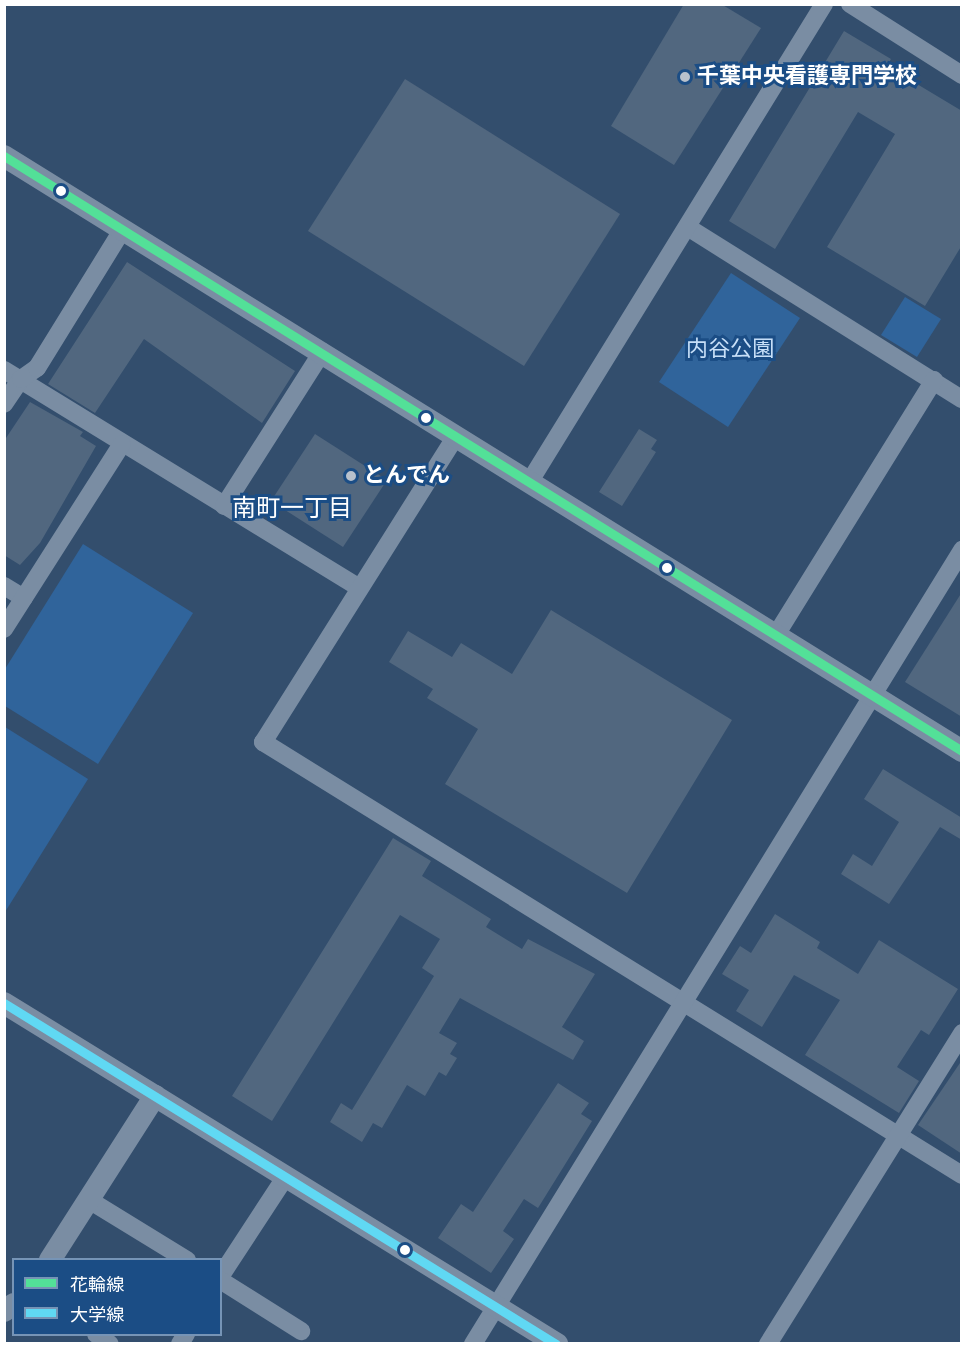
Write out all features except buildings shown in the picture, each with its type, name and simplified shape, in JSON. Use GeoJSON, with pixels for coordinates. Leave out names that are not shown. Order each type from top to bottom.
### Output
{"type":"FeatureCollection","features":[{"type":"Feature","properties":{"kind":"street"},"geometry":{"type":"LineString","coordinates":[[530,482],[689,228],[824,4]]}},
{"type":"Feature","properties":{"kind":"street"},"geometry":{"type":"LineString","coordinates":[[850,4],[962,75]]}},
{"type":"Feature","properties":{"kind":"street"},"geometry":{"type":"LineString","coordinates":[[4,156],[962,751]]}},
{"type":"Feature","properties":{"kind":"street"},"geometry":{"type":"LineString","coordinates":[[689,228],[962,399]]}},
{"type":"Feature","properties":{"kind":"street"},"geometry":{"type":"LineString","coordinates":[[4,404],[21,379],[37,368],[123,229]]}},
{"type":"Feature","properties":{"kind":"street"},"geometry":{"type":"LineString","coordinates":[[224,506],[322,352]]}},
{"type":"Feature","properties":{"kind":"street"},"geometry":{"type":"LineString","coordinates":[[4,370],[358,587]]}},
{"type":"Feature","properties":{"kind":"street"},"geometry":{"type":"LineString","coordinates":[[776,635],[934,380]]}},
{"type":"Feature","properties":{"kind":"street"},"geometry":{"type":"LineString","coordinates":[[456,436],[358,587],[263,742],[680,1004],[962,1175]]}},
{"type":"Feature","properties":{"kind":"street"},"geometry":{"type":"LineString","coordinates":[[4,629],[122,444]]}},
{"type":"Feature","properties":{"kind":"street"},"geometry":{"type":"LineString","coordinates":[[473,1344],[680,1004],[874,696],[962,550]]}},
{"type":"Feature","properties":{"kind":"street"},"geometry":{"type":"LineString","coordinates":[[4,586],[24,598]]}},
{"type":"Feature","properties":{"kind":"street"},"geometry":{"type":"LineString","coordinates":[[4,1003],[557,1344]]}},
{"type":"Feature","properties":{"kind":"street"},"geometry":{"type":"LineString","coordinates":[[768,1344],[962,1033]]}},
{"type":"Feature","properties":{"kind":"street"},"geometry":{"type":"LineString","coordinates":[[51,1258],[155,1096]]}},
{"type":"Feature","properties":{"kind":"street"},"geometry":{"type":"LineString","coordinates":[[222,1276],[285,1176]]}},
{"type":"Feature","properties":{"kind":"street"},"geometry":{"type":"LineString","coordinates":[[89,1200],[184,1258]]}},
{"type":"Feature","properties":{"kind":"street"},"geometry":{"type":"LineString","coordinates":[[222,1280],[301,1331]]}},
{"type":"Feature","properties":{"kind":"green space","name":"内谷公園"},"geometry":{"type":"Polygon","coordinates":[[[731,273],[800,318],[728,427],[659,382],[731,273]]]}},
{"type":"Feature","properties":{"kind":"green space"},"geometry":{"type":"Polygon","coordinates":[[[905,297],[941,319],[917,357],[881,335],[905,297]]]}},
{"type":"Feature","properties":{"kind":"green space"},"geometry":{"type":"Polygon","coordinates":[[[83,544],[193,613],[98,764],[5,706],[5,669],[83,544]]]}},
{"type":"Feature","properties":{"kind":"green space"},"geometry":{"type":"Polygon","coordinates":[[[5,727],[88,779],[5,912],[5,727]]]}},
{"type":"Feature","properties":{"kind":"transit line","name":"花輪線"},"geometry":{"type":"LineString","coordinates":[[4,156],[962,751]]}},
{"type":"Feature","properties":{"kind":"transit line","name":"大学線"},"geometry":{"type":"LineString","coordinates":[[4,1003],[556,1344]]}},
{"type":"Feature","properties":{"kind":"place","name":"千葉中央看護専門学校"},"geometry":{"type":"Point","coordinates":[685,77]}},
{"type":"Feature","properties":{"kind":"place","name":"とんでん"},"geometry":{"type":"Point","coordinates":[351,476]}},
{"type":"Feature","properties":{"kind":"district","name":"南町一丁目"},"geometry":{"type":"Point","coordinates":[292,510]}}]}
